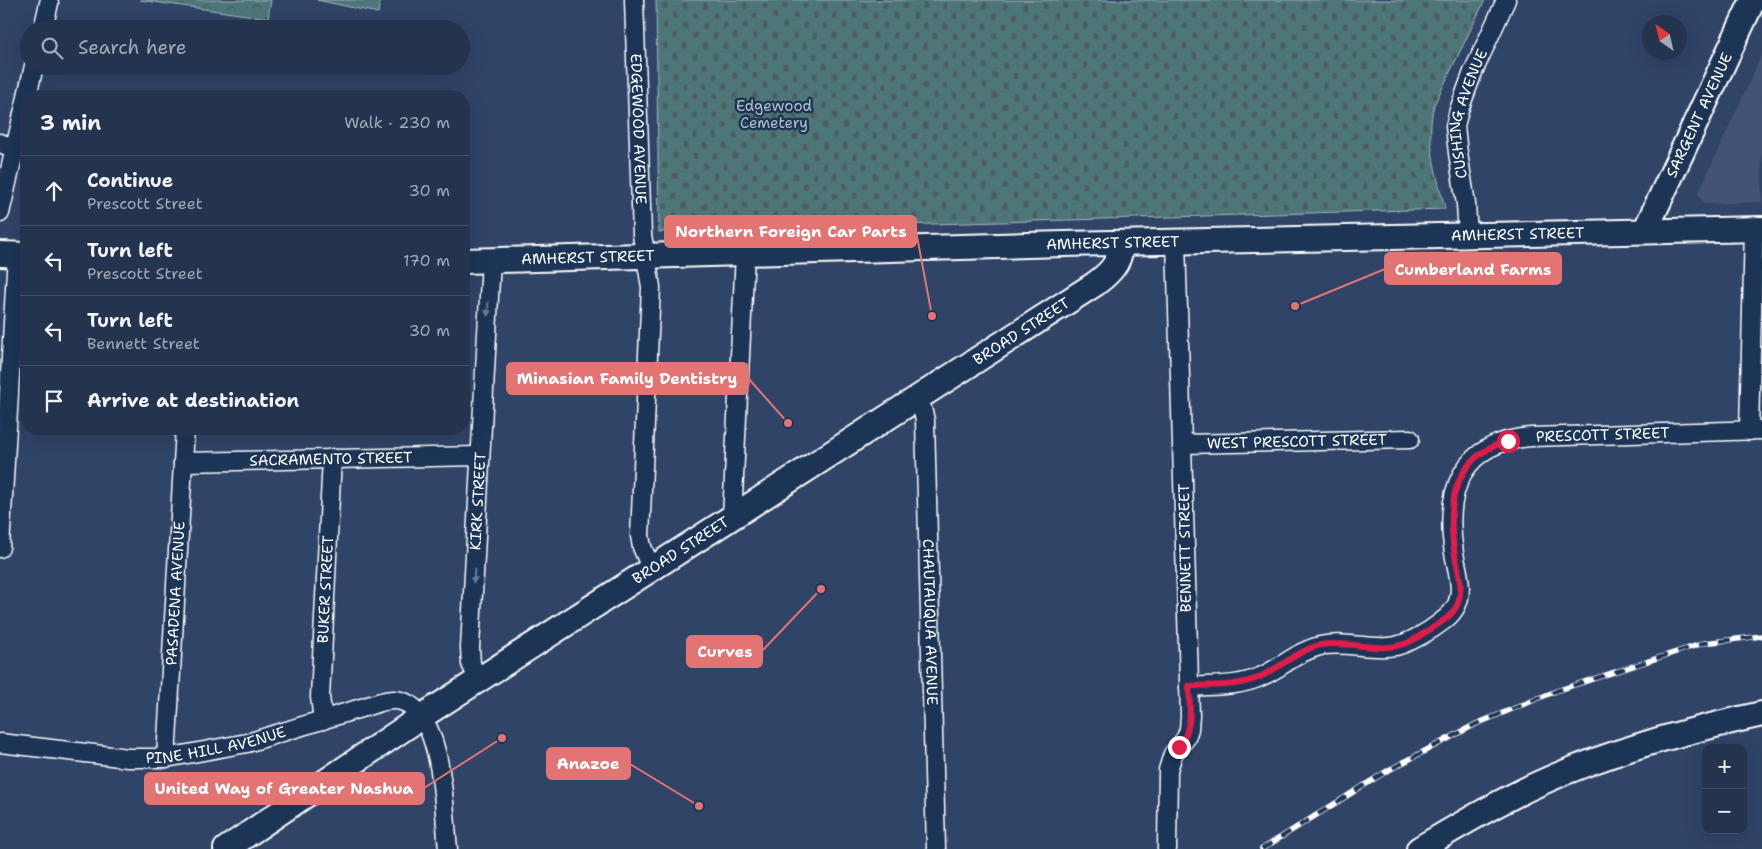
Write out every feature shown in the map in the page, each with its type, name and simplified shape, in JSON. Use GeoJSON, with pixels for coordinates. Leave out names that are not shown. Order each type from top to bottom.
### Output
{"type":"FeatureCollection","features":[{"type":"Feature","properties":{"kind":"main road","name":"SARGENT AVENUE"},"geometry":{"type":"LineString","coordinates":[[1645,230],[1753,0]]}},
{"type":"Feature","properties":{"kind":"main road","name":"AMHERST STREET"},"geometry":{"type":"LineString","coordinates":[[470,261],[1176,241],[1758,229]]}},
{"type":"Feature","properties":{"kind":"main road","name":"BROAD STREET"},"geometry":{"type":"LineString","coordinates":[[226,849],[421,717],[1095,284],[1116,265],[1121,243]]}},
{"type":"Feature","properties":{"kind":"main road"},"geometry":{"type":"LineString","coordinates":[[1419,849],[1515,795],[1562,774],[1653,742],[1762,714]]}},
{"type":"Feature","properties":{"kind":"street","name":"EDGEWOOD AVENUE"},"geometry":{"type":"LineString","coordinates":[[634,0],[642,235],[651,287],[640,525],[642,547],[652,570]]}},
{"type":"Feature","properties":{"kind":"street","name":"CUSHING AVENUE"},"geometry":{"type":"LineString","coordinates":[[1468,234],[1466,204],[1455,126],[1473,72],[1506,0]]}},
{"type":"Feature","properties":{"kind":"street"},"geometry":{"type":"LineString","coordinates":[[45,20],[49,3]]}},
{"type":"Feature","properties":{"kind":"street"},"geometry":{"type":"LineString","coordinates":[[28,90],[32,75]]}},
{"type":"Feature","properties":{"kind":"street"},"geometry":{"type":"LineString","coordinates":[[0,214],[7,146],[20,115]]}},
{"type":"Feature","properties":{"kind":"street"},"geometry":{"type":"LineString","coordinates":[[1756,430],[1758,229]]}},
{"type":"Feature","properties":{"kind":"street","name":"BENNETT STREET"},"geometry":{"type":"LineString","coordinates":[[1167,849],[1168,770],[1173,754],[1186,738],[1189,729],[1183,444],[1176,241]]}},
{"type":"Feature","properties":{"kind":"street"},"geometry":{"type":"LineString","coordinates":[[0,548],[15,254]]}},
{"type":"Feature","properties":{"kind":"street"},"geometry":{"type":"LineString","coordinates":[[732,518],[745,254]]}},
{"type":"Feature","properties":{"kind":"street","name":"KIRK STREET"},"geometry":{"type":"LineString","coordinates":[[479,680],[471,664],[470,648],[491,260]]}},
{"type":"Feature","properties":{"kind":"street","name":"CHAUTAUQUA AVENUE"},"geometry":{"type":"LineString","coordinates":[[920,397],[925,420],[936,849]]}},
{"type":"Feature","properties":{"kind":"street","name":"PRESCOTT STREET"},"geometry":{"type":"LineString","coordinates":[[1189,686],[1247,682],[1269,673],[1298,655],[1320,646],[1338,644],[1379,647],[1406,644],[1444,621],[1456,608],[1460,592],[1451,520],[1454,491],[1460,477],[1470,463],[1483,452],[1499,443],[1531,437],[1756,430]]}},
{"type":"Feature","properties":{"kind":"street","name":"PASADENA AVENUE"},"geometry":{"type":"LineString","coordinates":[[166,758],[185,435]]}},
{"type":"Feature","properties":{"kind":"street","name":"WEST PRESCOTT STREET"},"geometry":{"type":"LineString","coordinates":[[1183,444],[1410,439]]}},
{"type":"Feature","properties":{"kind":"street","name":"SACRAMENTO STREET"},"geometry":{"type":"LineString","coordinates":[[183,462],[480,456]]}},
{"type":"Feature","properties":{"kind":"street","name":"BUKER STREET"},"geometry":{"type":"LineString","coordinates":[[324,720],[320,697],[332,458]]}},
{"type":"Feature","properties":{"kind":"street","name":"PINE HILL AVENUE"},"geometry":{"type":"LineString","coordinates":[[0,742],[128,758],[166,758],[247,743],[392,700],[410,705],[421,717]]}},
{"type":"Feature","properties":{"kind":"street"},"geometry":{"type":"LineString","coordinates":[[421,717],[433,738],[437,753],[448,849]]}},
{"type":"Feature","properties":{"kind":"shaded area"},"geometry":{"type":"Polygon","coordinates":[[[1762,54],[1762,202],[1704,204],[1698,194],[1762,54]]]}},
{"type":"Feature","properties":{"kind":"green space"},"geometry":{"type":"Polygon","coordinates":[[[140,0],[271,0],[268,18],[140,0]]]}},
{"type":"Feature","properties":{"kind":"green space"},"geometry":{"type":"Polygon","coordinates":[[[317,0],[380,0],[378,13],[317,0]]]}},
{"type":"Feature","properties":{"kind":"green space","name":"Edgewood Cemetery"},"geometry":{"type":"Polygon","coordinates":[[[656,0],[1485,0],[1434,105],[1431,144],[1445,209],[659,232],[656,0]]]}},
{"type":"Feature","properties":{"kind":"railway"},"geometry":{"type":"LineString","coordinates":[[1262,849],[1387,771],[1476,724],[1556,691],[1704,643],[1762,636]]}},
{"type":"Feature","properties":{"kind":"place","name":"Cumberland Farms"},"geometry":{"type":"Point","coordinates":[1295,306]}},
{"type":"Feature","properties":{"kind":"place","name":"Northern Foreign Car Parts"},"geometry":{"type":"Point","coordinates":[932,316]}},
{"type":"Feature","properties":{"kind":"place","name":"Minasian Family Dentistry"},"geometry":{"type":"Point","coordinates":[788,423]}},
{"type":"Feature","properties":{"kind":"place","name":"Curves"},"geometry":{"type":"Point","coordinates":[821,589]}},
{"type":"Feature","properties":{"kind":"place","name":"United Way of Greater Nashua"},"geometry":{"type":"Point","coordinates":[502,738]}},
{"type":"Feature","properties":{"kind":"place","name":"Anazoe"},"geometry":{"type":"Point","coordinates":[699,806]}},
{"type":"Feature","properties":{"kind":"route"},"geometry":{"type":"LineString","coordinates":[[1179,747],[1186,738],[1189,729],[1189,686],[1247,682],[1269,673],[1309,649],[1330,644],[1379,647],[1406,644],[1444,621],[1456,608],[1460,592],[1451,520],[1454,491],[1465,470],[1477,456],[1499,443],[1508,441]]}}]}
